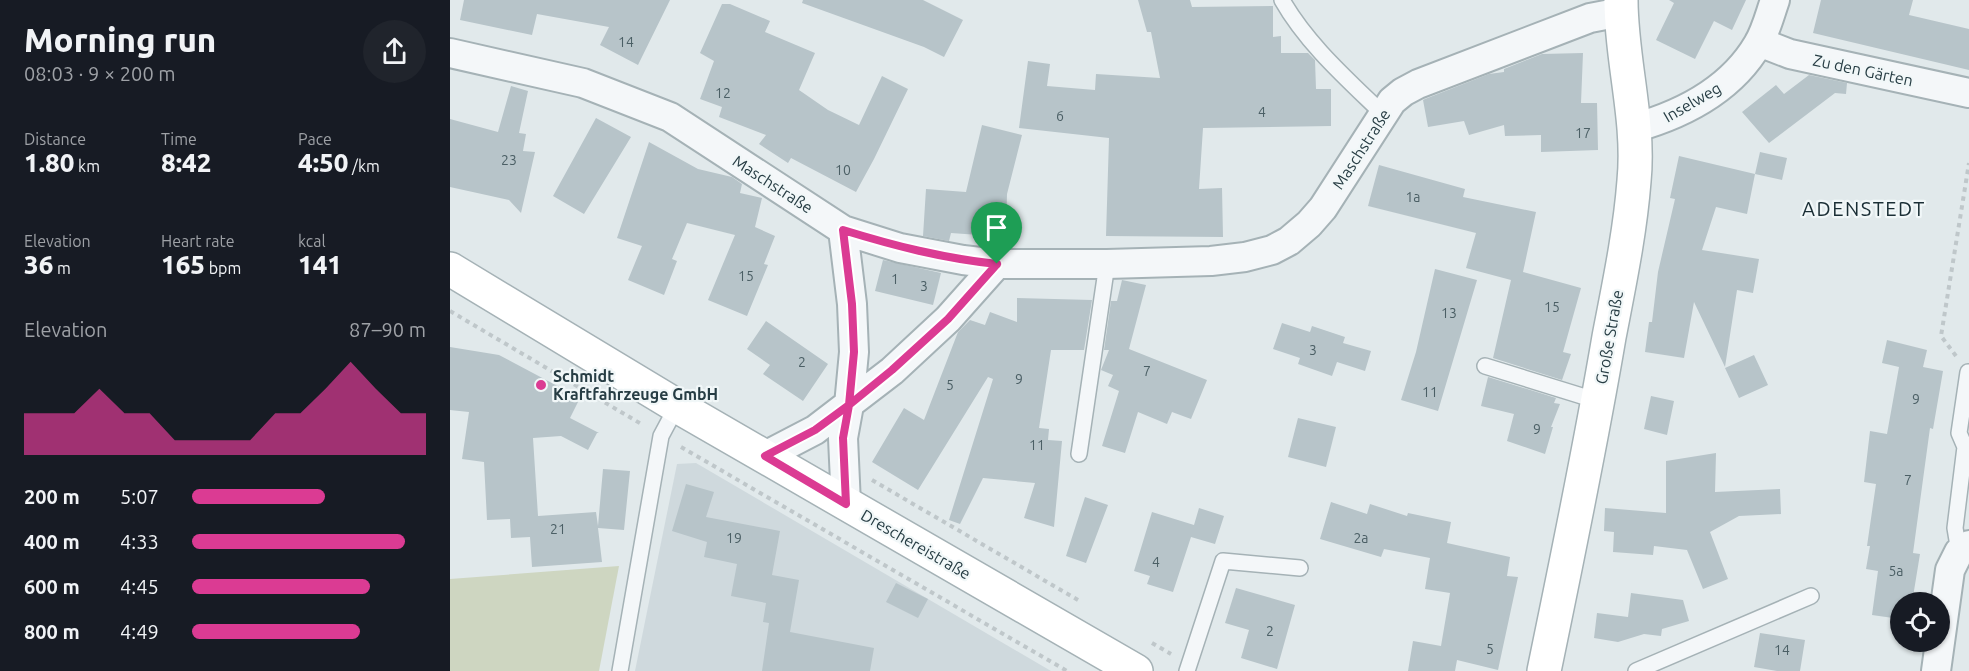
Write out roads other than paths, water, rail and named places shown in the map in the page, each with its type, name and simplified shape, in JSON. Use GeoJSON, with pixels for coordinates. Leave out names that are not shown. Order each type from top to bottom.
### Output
{"type":"FeatureCollection","features":[{"type":"Feature","properties":{"kind":"street","name":"Inselweg"},"geometry":{"type":"LineString","coordinates":[[1634,128],[1664,120],[1719,90],[1744,65],[1760,42],[1775,0]]}},
{"type":"Feature","properties":{"kind":"street","name":"Maschstraße"},"geometry":{"type":"LineString","coordinates":[[450,53],[583,83],[670,117],[843,230],[900,248],[997,264],[1211,261],[1245,257],[1272,250],[1289,241],[1309,224],[1323,208],[1397,96],[1418,84],[1621,6]]}},
{"type":"Feature","properties":{"kind":"street","name":"Große Straße"},"geometry":{"type":"LineString","coordinates":[[1544,671],[1598,401],[1635,178],[1634,128],[1621,6]]}},
{"type":"Feature","properties":{"kind":"street","name":"Zu den Gärten"},"geometry":{"type":"LineString","coordinates":[[1760,42],[1790,54],[1969,93]]}},
{"type":"Feature","properties":{"kind":"street"},"geometry":{"type":"LineString","coordinates":[[843,230],[852,304],[854,352],[843,438],[846,504]]}},
{"type":"Feature","properties":{"kind":"street"},"geometry":{"type":"LineString","coordinates":[[765,456],[815,430],[892,370],[948,319],[997,264]]}},
{"type":"Feature","properties":{"kind":"street","name":"Dreschereistraße"},"geometry":{"type":"LineString","coordinates":[[450,269],[677,406],[1136,671]]}},
{"type":"Feature","properties":{"kind":"street"},"geometry":{"type":"LineString","coordinates":[[1936,671],[1950,570],[1964,548]]}},
{"type":"Feature","properties":{"kind":"lane"},"geometry":{"type":"LineString","coordinates":[[1282,0],[1292,18],[1334,66],[1383,114]]}},
{"type":"Feature","properties":{"kind":"lane"},"geometry":{"type":"LineString","coordinates":[[1079,454],[1107,264]]}},
{"type":"Feature","properties":{"kind":"lane"},"geometry":{"type":"LineString","coordinates":[[1485,366],[1598,401]]}},
{"type":"Feature","properties":{"kind":"lane"},"geometry":{"type":"LineString","coordinates":[[1964,548],[1955,528],[1965,447],[1959,433],[1968,372]]}},
{"type":"Feature","properties":{"kind":"lane"},"geometry":{"type":"LineString","coordinates":[[620,671],[661,436],[677,406]]}},
{"type":"Feature","properties":{"kind":"lane"},"geometry":{"type":"LineString","coordinates":[[1187,671],[1223,561],[1300,568]]}},
{"type":"Feature","properties":{"kind":"lane"},"geometry":{"type":"LineString","coordinates":[[1636,671],[1811,596]]}},
{"type":"Feature","properties":{"kind":"place","name":"Schmidt Kraftfahrzeuge GmbH"},"geometry":{"type":"Point","coordinates":[541,385]}},
{"type":"Feature","properties":{"kind":"district","name":"ADENSTEDT"},"geometry":{"type":"Point","coordinates":[1864,209]}}]}
